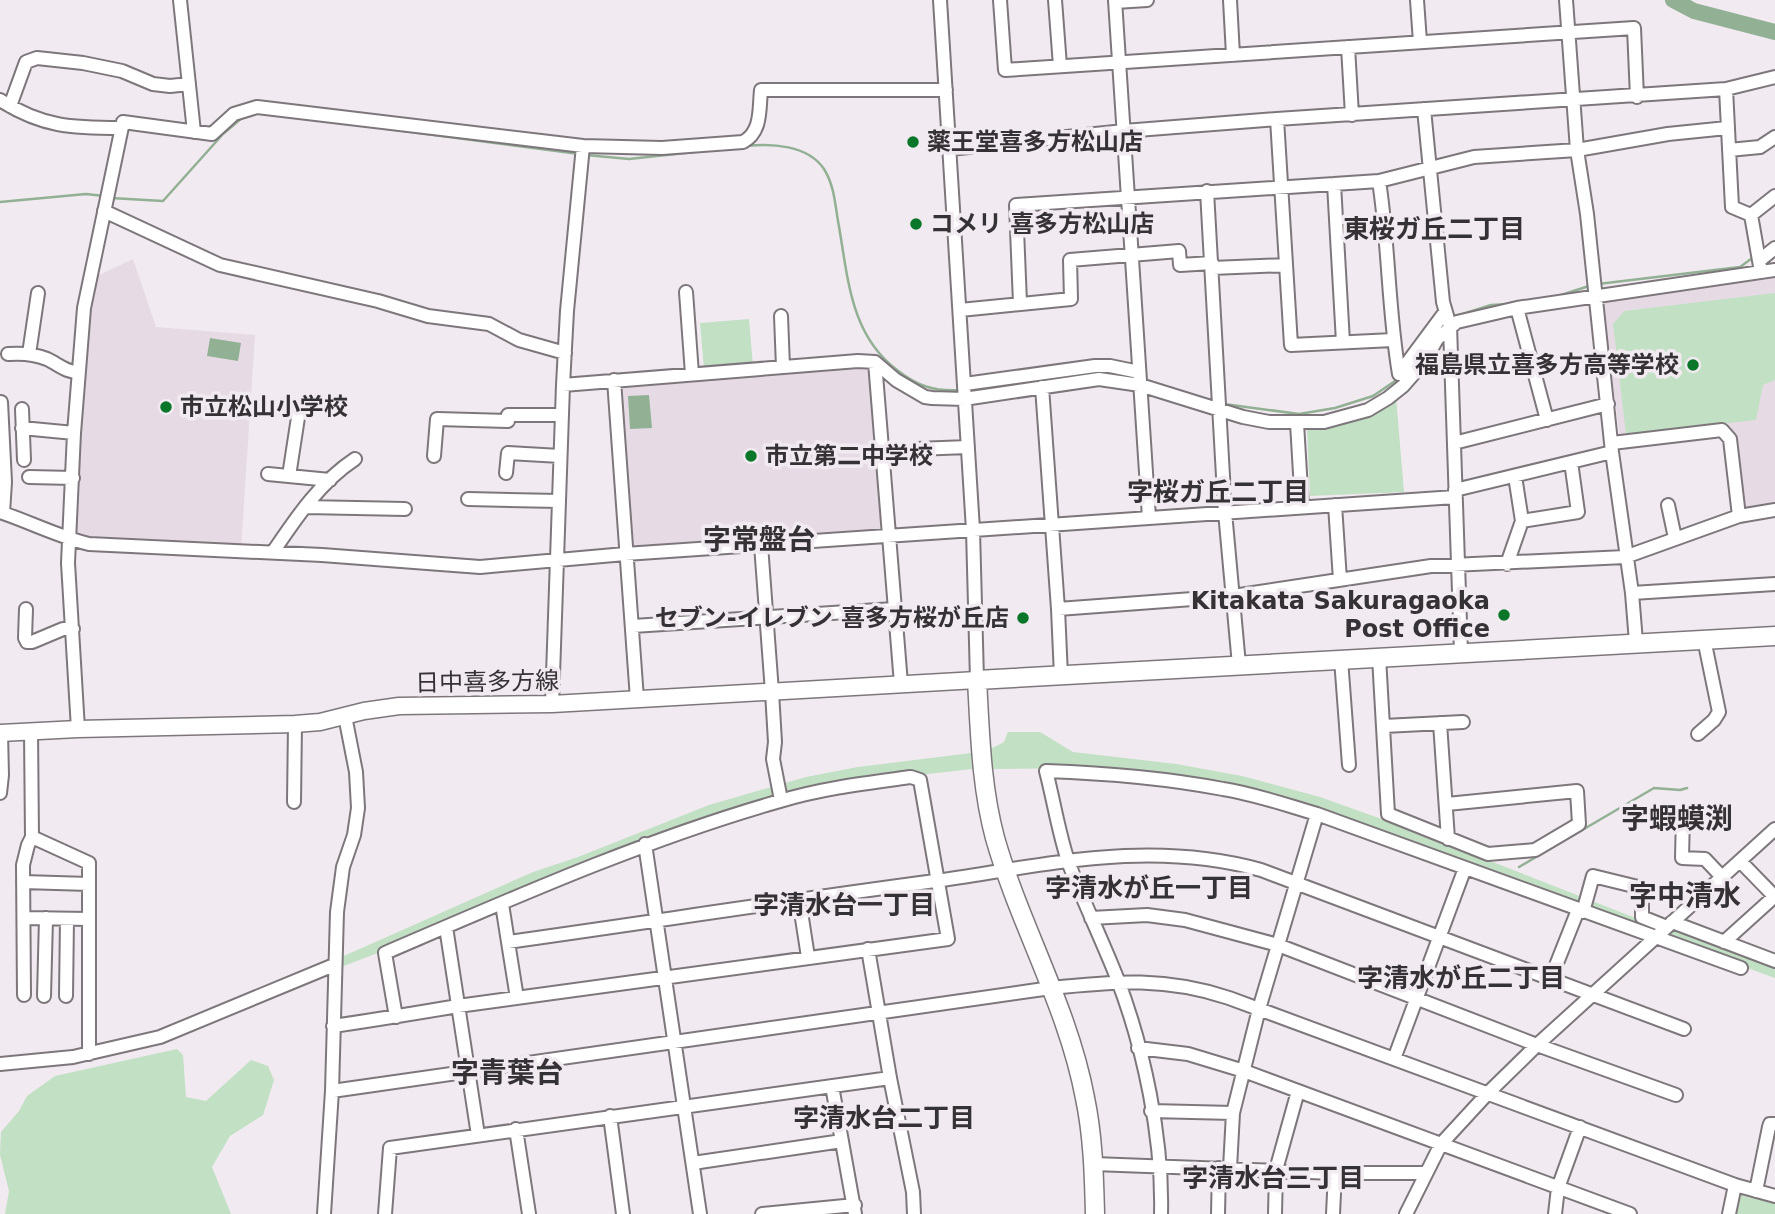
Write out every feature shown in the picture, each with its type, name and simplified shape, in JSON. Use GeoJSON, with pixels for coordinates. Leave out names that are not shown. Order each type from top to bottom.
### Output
{"type":"FeatureCollection","features":[{"type":"Feature","properties":{"kind":"highway"},"geometry":{"type":"LineString","coordinates":[[1095,1214],[1094,1164],[1083,1086],[1051,988],[994,835],[982,761],[977,680],[1775,636]]}},
{"type":"Feature","properties":{"kind":"main road","name":"日中喜多方線"},"geometry":{"type":"LineString","coordinates":[[1,733],[295,724],[320,722],[399,706],[552,704],[977,680]]}},
{"type":"Feature","properties":{"kind":"street"},"geometry":{"type":"LineString","coordinates":[[180,0],[194,132]]}},
{"type":"Feature","properties":{"kind":"street"},"geometry":{"type":"LineString","coordinates":[[940,0],[973,530],[977,680]]}},
{"type":"Feature","properties":{"kind":"street"},"geometry":{"type":"LineString","coordinates":[[1000,0],[1005,70],[1634,28],[1637,97]]}},
{"type":"Feature","properties":{"kind":"street"},"geometry":{"type":"LineString","coordinates":[[1055,0],[1060,66]]}},
{"type":"Feature","properties":{"kind":"street"},"geometry":{"type":"LineString","coordinates":[[1147,0],[1115,1],[1149,517]]}},
{"type":"Feature","properties":{"kind":"street"},"geometry":{"type":"LineString","coordinates":[[1230,0],[1233,55]]}},
{"type":"Feature","properties":{"kind":"street"},"geometry":{"type":"LineString","coordinates":[[1417,0],[1420,41]]}},
{"type":"Feature","properties":{"kind":"street"},"geometry":{"type":"LineString","coordinates":[[1566,0],[1577,150],[1597,298],[1636,642]]}},
{"type":"Feature","properties":{"kind":"street"},"geometry":{"type":"LineString","coordinates":[[1348,47],[1352,115]]}},
{"type":"Feature","properties":{"kind":"street"},"geometry":{"type":"LineString","coordinates":[[121,128],[68,127],[27,116],[5,103],[26,62],[37,58],[105,66],[153,83],[170,86],[190,84]]}},
{"type":"Feature","properties":{"kind":"street"},"geometry":{"type":"LineString","coordinates":[[950,149],[1277,119],[1637,97],[1726,89],[1775,77]]}},
{"type":"Feature","properties":{"kind":"street"},"geometry":{"type":"LineString","coordinates":[[1726,89],[1732,207],[1751,215]]}},
{"type":"Feature","properties":{"kind":"street"},"geometry":{"type":"LineString","coordinates":[[78,729],[68,580],[74,433],[84,308],[123,122],[212,134],[234,114],[257,107],[583,146],[662,148],[743,142],[752,138],[761,90],[946,90]]}},
{"type":"Feature","properties":{"kind":"street"},"geometry":{"type":"LineString","coordinates":[[1424,109],[1445,312],[1450,326],[1461,652]]}},
{"type":"Feature","properties":{"kind":"street"},"geometry":{"type":"LineString","coordinates":[[1277,119],[1291,345],[1393,340]]}},
{"type":"Feature","properties":{"kind":"street"},"geometry":{"type":"LineString","coordinates":[[1020,303],[1016,205],[1379,181],[1474,157],[1577,150],[1668,134],[1727,128]]}},
{"type":"Feature","properties":{"kind":"street"},"geometry":{"type":"LineString","coordinates":[[1729,150],[1760,147],[1775,137]]}},
{"type":"Feature","properties":{"kind":"street"},"geometry":{"type":"LineString","coordinates":[[552,704],[563,384],[583,146]]}},
{"type":"Feature","properties":{"kind":"street"},"geometry":{"type":"LineString","coordinates":[[1379,181],[1393,340],[1399,374],[1445,312]]}},
{"type":"Feature","properties":{"kind":"street"},"geometry":{"type":"LineString","coordinates":[[1334,184],[1343,342]]}},
{"type":"Feature","properties":{"kind":"street"},"geometry":{"type":"LineString","coordinates":[[1207,191],[1225,512],[1239,666]]}},
{"type":"Feature","properties":{"kind":"street"},"geometry":{"type":"LineString","coordinates":[[1751,215],[1775,196]]}},
{"type":"Feature","properties":{"kind":"street"},"geometry":{"type":"LineString","coordinates":[[104,211],[220,265],[378,301],[428,316],[489,324],[519,340],[565,353]]}},
{"type":"Feature","properties":{"kind":"street"},"geometry":{"type":"LineString","coordinates":[[1751,215],[1761,266]]}},
{"type":"Feature","properties":{"kind":"street"},"geometry":{"type":"LineString","coordinates":[[1761,266],[1775,248]]}},
{"type":"Feature","properties":{"kind":"street"},"geometry":{"type":"LineString","coordinates":[[960,310],[1071,299],[1070,260],[1179,251],[1180,265],[1286,265]]}},
{"type":"Feature","properties":{"kind":"street"},"geometry":{"type":"LineString","coordinates":[[563,384],[859,361],[875,362],[896,380],[925,397],[964,399],[1090,379],[1112,380],[1269,422],[1324,422],[1368,410],[1388,398],[1404,386],[1424,362],[1437,339],[1450,326],[1473,317],[1517,308],[1597,298],[1761,266],[1775,270]]}},
{"type":"Feature","properties":{"kind":"street"},"geometry":{"type":"LineString","coordinates":[[686,292],[692,374]]}},
{"type":"Feature","properties":{"kind":"street"},"geometry":{"type":"LineString","coordinates":[[29,354],[38,293]]}},
{"type":"Feature","properties":{"kind":"street"},"geometry":{"type":"LineString","coordinates":[[1517,308],[1547,420]]}},
{"type":"Feature","properties":{"kind":"street"},"geometry":{"type":"LineString","coordinates":[[781,316],[783,368]]}},
{"type":"Feature","properties":{"kind":"street"},"geometry":{"type":"LineString","coordinates":[[8,354],[29,354],[79,372]]}},
{"type":"Feature","properties":{"kind":"street"},"geometry":{"type":"LineString","coordinates":[[875,362],[901,684]]}},
{"type":"Feature","properties":{"kind":"street"},"geometry":{"type":"LineString","coordinates":[[965,384],[1096,366],[1139,372]]}},
{"type":"Feature","properties":{"kind":"street"},"geometry":{"type":"LineString","coordinates":[[614,380],[637,699]]}},
{"type":"Feature","properties":{"kind":"street"},"geometry":{"type":"LineString","coordinates":[[1042,387],[1059,609],[1061,676]]}},
{"type":"Feature","properties":{"kind":"street"},"geometry":{"type":"LineString","coordinates":[[1,402],[5,482],[2,513],[89,544],[273,552],[480,567],[625,554],[1335,505],[1455,494],[1612,448],[1722,430],[1730,439],[1739,516]]}},
{"type":"Feature","properties":{"kind":"street"},"geometry":{"type":"LineString","coordinates":[[1454,443],[1608,404]]}},
{"type":"Feature","properties":{"kind":"street"},"geometry":{"type":"LineString","coordinates":[[22,409],[24,460]]}},
{"type":"Feature","properties":{"kind":"street"},"geometry":{"type":"LineString","coordinates":[[289,475],[299,411]]}},
{"type":"Feature","properties":{"kind":"street"},"geometry":{"type":"LineString","coordinates":[[434,456],[437,419],[508,421],[508,415],[562,415]]}},
{"type":"Feature","properties":{"kind":"street"},"geometry":{"type":"LineString","coordinates":[[1297,423],[1302,507]]}},
{"type":"Feature","properties":{"kind":"street"},"geometry":{"type":"LineString","coordinates":[[22,428],[74,433]]}},
{"type":"Feature","properties":{"kind":"street"},"geometry":{"type":"LineString","coordinates":[[916,449],[968,447]]}},
{"type":"Feature","properties":{"kind":"street"},"geometry":{"type":"LineString","coordinates":[[506,473],[508,453],[560,456]]}},
{"type":"Feature","properties":{"kind":"street"},"geometry":{"type":"LineString","coordinates":[[273,552],[306,507],[330,480],[355,459]]}},
{"type":"Feature","properties":{"kind":"street"},"geometry":{"type":"LineString","coordinates":[[1522,521],[1577,512],[1571,462]]}},
{"type":"Feature","properties":{"kind":"street"},"geometry":{"type":"LineString","coordinates":[[268,474],[330,480]]}},
{"type":"Feature","properties":{"kind":"street"},"geometry":{"type":"LineString","coordinates":[[1507,564],[1522,521],[1515,476]]}},
{"type":"Feature","properties":{"kind":"street"},"geometry":{"type":"LineString","coordinates":[[29,477],[73,478]]}},
{"type":"Feature","properties":{"kind":"street"},"geometry":{"type":"LineString","coordinates":[[468,499],[559,501]]}},
{"type":"Feature","properties":{"kind":"street"},"geometry":{"type":"LineString","coordinates":[[1335,505],[1340,580]]}},
{"type":"Feature","properties":{"kind":"street"},"geometry":{"type":"LineString","coordinates":[[1668,505],[1675,538]]}},
{"type":"Feature","properties":{"kind":"street"},"geometry":{"type":"LineString","coordinates":[[306,507],[405,509]]}},
{"type":"Feature","properties":{"kind":"street"},"geometry":{"type":"LineString","coordinates":[[1059,609],[1233,597],[1432,566],[1625,557],[1739,516],[1775,510]]}},
{"type":"Feature","properties":{"kind":"street"},"geometry":{"type":"LineString","coordinates":[[761,545],[775,742],[773,759],[780,800]]}},
{"type":"Feature","properties":{"kind":"street"},"geometry":{"type":"LineString","coordinates":[[1632,593],[1775,584]]}},
{"type":"Feature","properties":{"kind":"street"},"geometry":{"type":"LineString","coordinates":[[26,609],[27,642],[34,642],[63,629],[73,629]]}},
{"type":"Feature","properties":{"kind":"street"},"geometry":{"type":"LineString","coordinates":[[633,626],[894,609]]}},
{"type":"Feature","properties":{"kind":"street"},"geometry":{"type":"LineString","coordinates":[[1698,734],[1719,712],[1704,639]]}},
{"type":"Feature","properties":{"kind":"street"},"geometry":{"type":"LineString","coordinates":[[1379,657],[1388,814],[1488,854],[1535,850],[1579,824],[1577,791],[1447,804]]}},
{"type":"Feature","properties":{"kind":"street"},"geometry":{"type":"LineString","coordinates":[[1341,659],[1349,765]]}},
{"type":"Feature","properties":{"kind":"street"},"geometry":{"type":"LineString","coordinates":[[324,1214],[332,1091],[337,912],[343,867],[354,835],[358,808],[356,772],[345,716]]}},
{"type":"Feature","properties":{"kind":"street"},"geometry":{"type":"LineString","coordinates":[[1384,726],[1463,722]]}},
{"type":"Feature","properties":{"kind":"street"},"geometry":{"type":"LineString","coordinates":[[1440,723],[1448,839]]}},
{"type":"Feature","properties":{"kind":"street"},"geometry":{"type":"LineString","coordinates":[[294,802],[295,724]]}},
{"type":"Feature","properties":{"kind":"street"},"geometry":{"type":"LineString","coordinates":[[24,995],[23,882],[25,855],[32,837],[32,731]]}},
{"type":"Feature","properties":{"kind":"street"},"geometry":{"type":"LineString","coordinates":[[0,793],[1,733]]}},
{"type":"Feature","properties":{"kind":"street"},"geometry":{"type":"LineString","coordinates":[[1161,1214],[1152,1111],[1138,1048],[1118,981],[1068,862],[1046,771],[1156,778],[1225,789],[1317,814],[1741,968]]}},
{"type":"Feature","properties":{"kind":"street"},"geometry":{"type":"LineString","coordinates":[[333,1026],[396,1017],[458,1006],[948,939],[919,780],[911,777],[829,789],[780,800],[645,844],[385,953],[396,1017]]}},
{"type":"Feature","properties":{"kind":"street"},"geometry":{"type":"LineString","coordinates":[[1217,1214],[1233,1113],[1259,1009],[1317,814]]}},
{"type":"Feature","properties":{"kind":"street"},"geometry":{"type":"LineString","coordinates":[[1658,814],[1684,816],[1682,858],[1706,859],[1722,877]]}},
{"type":"Feature","properties":{"kind":"street"},"geometry":{"type":"LineString","coordinates":[[1406,1214],[1441,1144],[1488,1093],[1537,1045],[1775,829]]}},
{"type":"Feature","properties":{"kind":"street"},"geometry":{"type":"LineString","coordinates":[[32,837],[89,863],[89,1054]]}},
{"type":"Feature","properties":{"kind":"street"},"geometry":{"type":"LineString","coordinates":[[645,844],[700,1214]]}},
{"type":"Feature","properties":{"kind":"street"},"geometry":{"type":"LineString","coordinates":[[508,942],[1068,862],[1140,855],[1189,856],[1237,863],[1297,883],[1684,1029]]}},
{"type":"Feature","properties":{"kind":"street"},"geometry":{"type":"LineString","coordinates":[[1724,942],[1775,897],[1740,861]]}},
{"type":"Feature","properties":{"kind":"street"},"geometry":{"type":"LineString","coordinates":[[1394,1059],[1465,868]]}},
{"type":"Feature","properties":{"kind":"street"},"geometry":{"type":"LineString","coordinates":[[1551,978],[1593,876],[1642,888],[1642,917],[1775,961]]}},
{"type":"Feature","properties":{"kind":"street"},"geometry":{"type":"LineString","coordinates":[[23,882],[89,884]]}},
{"type":"Feature","properties":{"kind":"street"},"geometry":{"type":"LineString","coordinates":[[800,899],[808,957]]}},
{"type":"Feature","properties":{"kind":"street"},"geometry":{"type":"LineString","coordinates":[[502,904],[517,998]]}},
{"type":"Feature","properties":{"kind":"street"},"geometry":{"type":"LineString","coordinates":[[1091,918],[1147,915],[1185,920],[1278,944],[1537,1045],[1676,1095]]}},
{"type":"Feature","properties":{"kind":"street"},"geometry":{"type":"LineString","coordinates":[[24,918],[89,919]]}},
{"type":"Feature","properties":{"kind":"street"},"geometry":{"type":"LineString","coordinates":[[44,996],[46,918]]}},
{"type":"Feature","properties":{"kind":"street"},"geometry":{"type":"LineString","coordinates":[[66,996],[67,919]]}},
{"type":"Feature","properties":{"kind":"street"},"geometry":{"type":"LineString","coordinates":[[446,927],[478,1135]]}},
{"type":"Feature","properties":{"kind":"street"},"geometry":{"type":"LineString","coordinates":[[868,949],[913,1192],[914,1214]]}},
{"type":"Feature","properties":{"kind":"street"},"geometry":{"type":"LineString","coordinates":[[0,1064],[29,1063],[89,1054],[160,1037],[334,965]]}},
{"type":"Feature","properties":{"kind":"street"},"geometry":{"type":"LineString","coordinates":[[332,1091],[1051,988],[1118,981],[1194,988],[1259,1009],[1735,1185],[1775,1196]]}},
{"type":"Feature","properties":{"kind":"street"},"geometry":{"type":"LineString","coordinates":[[1138,1048],[1188,1054],[1244,1071],[1615,1211],[1630,1214]]}},
{"type":"Feature","properties":{"kind":"street"},"geometry":{"type":"LineString","coordinates":[[384,1214],[390,1148],[890,1078]]}},
{"type":"Feature","properties":{"kind":"street"},"geometry":{"type":"LineString","coordinates":[[762,1214],[855,1209],[832,1086]]}},
{"type":"Feature","properties":{"kind":"street"},"geometry":{"type":"LineString","coordinates":[[1275,1214],[1276,1170],[1298,1091]]}},
{"type":"Feature","properties":{"kind":"street"},"geometry":{"type":"LineString","coordinates":[[1152,1111],[1233,1113]]}},
{"type":"Feature","properties":{"kind":"street"},"geometry":{"type":"LineString","coordinates":[[610,1116],[624,1214]]}},
{"type":"Feature","properties":{"kind":"street"},"geometry":{"type":"LineString","coordinates":[[1756,1191],[1769,1127],[1770,1124],[1775,1124]]}},
{"type":"Feature","properties":{"kind":"street"},"geometry":{"type":"LineString","coordinates":[[1555,1214],[1558,1188],[1580,1127]]}},
{"type":"Feature","properties":{"kind":"street"},"geometry":{"type":"LineString","coordinates":[[516,1129],[529,1214]]}},
{"type":"Feature","properties":{"kind":"street"},"geometry":{"type":"LineString","coordinates":[[693,1163],[842,1140]]}},
{"type":"Feature","properties":{"kind":"street"},"geometry":{"type":"LineString","coordinates":[[1094,1164],[1335,1173],[1426,1173]]}},
{"type":"Feature","properties":{"kind":"street"},"geometry":{"type":"LineString","coordinates":[[1333,1214],[1335,1173]]}},
{"type":"Feature","properties":{"kind":"street"},"geometry":{"type":"LineString","coordinates":[[1729,1214],[1735,1185]]}},
{"type":"Feature","properties":{"kind":"shaded area","name":"市立松山小学校"},"geometry":{"type":"Polygon","coordinates":[[[133,259],[156,327],[255,335],[241,549],[83,542],[75,531],[85,350],[93,278],[133,259]]]}},
{"type":"Feature","properties":{"kind":"shaded area","name":"福島県立喜多方高等学校"},"geometry":{"type":"Polygon","coordinates":[[[1775,278],[1775,505],[1741,509],[1724,425],[1620,439],[1602,305],[1606,301],[1775,278]]]}},
{"type":"Feature","properties":{"kind":"shaded area","name":"福島県立喜多方高等学校"},"geometry":{"type":"Polygon","coordinates":[[[1775,293],[1775,380],[1763,385],[1756,420],[1626,434],[1613,324],[1624,311],[1775,293]]]}},
{"type":"Feature","properties":{"kind":"shaded area"},"geometry":{"type":"Polygon","coordinates":[[[749,319],[753,366],[704,369],[700,323],[749,319]]]}},
{"type":"Feature","properties":{"kind":"shaded area"},"geometry":{"type":"Polygon","coordinates":[[[210,338],[241,343],[238,361],[207,356],[210,338]]]}},
{"type":"Feature","properties":{"kind":"shaded area","name":"市立第二中学校"},"geometry":{"type":"Polygon","coordinates":[[[868,365],[873,369],[885,525],[878,533],[635,551],[630,545],[617,387],[622,382],[868,365]]]}},
{"type":"Feature","properties":{"kind":"shaded area"},"geometry":{"type":"Polygon","coordinates":[[[649,395],[652,428],[630,429],[628,396],[649,395]]]}},
{"type":"Feature","properties":{"kind":"shaded area"},"geometry":{"type":"Polygon","coordinates":[[[1396,397],[1404,492],[1310,496],[1307,429],[1364,417],[1396,397]]]}},
{"type":"Feature","properties":{"kind":"shaded area"},"geometry":{"type":"Polygon","coordinates":[[[1008,732],[1040,732],[1073,752],[1176,764],[1242,776],[1320,797],[1404,827],[1661,928],[1655,933],[1312,811],[1075,768],[986,769],[985,752],[1004,742],[1008,732]]]}},
{"type":"Feature","properties":{"kind":"shaded area"},"geometry":{"type":"Polygon","coordinates":[[[971,753],[972,769],[884,779],[787,796],[336,969],[337,959],[533,872],[709,805],[806,777],[858,767],[971,753]]]}},
{"type":"Feature","properties":{"kind":"shaded area"},"geometry":{"type":"Polygon","coordinates":[[[1671,929],[1775,966],[1775,978],[1665,938],[1671,929]]]}},
{"type":"Feature","properties":{"kind":"shaded area"},"geometry":{"type":"Polygon","coordinates":[[[177,1049],[183,1055],[186,1097],[206,1101],[251,1060],[268,1066],[274,1080],[263,1115],[230,1136],[212,1167],[231,1214],[5,1214],[9,1191],[0,1155],[1,1132],[19,1111],[27,1096],[55,1076],[177,1049]]]}},
{"type":"Feature","properties":{"kind":"shaded area"},"geometry":{"type":"Polygon","coordinates":[[[1742,1196],[1775,1203],[1775,1214],[1732,1214],[1735,1198],[1742,1196]]]}},
{"type":"Feature","properties":{"kind":"waterway"},"geometry":{"type":"LineString","coordinates":[[1673,0],[1694,11],[1775,32]]}},
{"type":"Feature","properties":{"kind":"waterway"},"geometry":{"type":"LineString","coordinates":[[111,198],[163,201],[223,134],[243,117]]}},
{"type":"Feature","properties":{"kind":"waterway"},"geometry":{"type":"LineString","coordinates":[[388,129],[579,154]]}},
{"type":"Feature","properties":{"kind":"waterway"},"geometry":{"type":"LineString","coordinates":[[746,146],[788,147],[817,161],[824,169],[832,188],[848,282],[853,302],[869,339],[881,355],[912,380],[935,389],[961,390]]}},
{"type":"Feature","properties":{"kind":"waterway"},"geometry":{"type":"LineString","coordinates":[[586,155],[629,159],[704,151]]}},
{"type":"Feature","properties":{"kind":"waterway"},"geometry":{"type":"LineString","coordinates":[[0,202],[86,194],[104,196]]}},
{"type":"Feature","properties":{"kind":"waterway"},"geometry":{"type":"LineString","coordinates":[[1598,284],[1740,267],[1755,256]]}},
{"type":"Feature","properties":{"kind":"waterway"},"geometry":{"type":"LineString","coordinates":[[1555,297],[1592,285]]}},
{"type":"Feature","properties":{"kind":"waterway"},"geometry":{"type":"LineString","coordinates":[[1453,317],[1491,305],[1510,304]]}},
{"type":"Feature","properties":{"kind":"waterway"},"geometry":{"type":"LineString","coordinates":[[1224,404],[1299,414],[1335,408],[1373,396],[1398,379]]}},
{"type":"Feature","properties":{"kind":"waterway"},"geometry":{"type":"LineString","coordinates":[[968,390],[992,386]]}},
{"type":"Feature","properties":{"kind":"waterway"},"geometry":{"type":"LineString","coordinates":[[1519,867],[1654,788],[1687,788]]}},
{"type":"Feature","properties":{"kind":"place","name":"薬王堂喜多方松山店"},"geometry":{"type":"Point","coordinates":[913,142]}},
{"type":"Feature","properties":{"kind":"place","name":"コメリ 喜多方松山店"},"geometry":{"type":"Point","coordinates":[916,224]}},
{"type":"Feature","properties":{"kind":"place","name":"福島県立喜多方高等学校"},"geometry":{"type":"Point","coordinates":[1693,365]}},
{"type":"Feature","properties":{"kind":"place","name":"市立松山小学校"},"geometry":{"type":"Point","coordinates":[166,407]}},
{"type":"Feature","properties":{"kind":"place","name":"市立第二中学校"},"geometry":{"type":"Point","coordinates":[751,456]}},
{"type":"Feature","properties":{"kind":"place","name":"Kitakata Sakuragaoka Post Office"},"geometry":{"type":"Point","coordinates":[1504,615]}},
{"type":"Feature","properties":{"kind":"place","name":"セブン-イレブン 喜多方桜が丘店"},"geometry":{"type":"Point","coordinates":[1023,618]}},
{"type":"Feature","properties":{"kind":"district","name":"東桜ガ丘二丁目"},"geometry":{"type":"Point","coordinates":[1434,229]}},
{"type":"Feature","properties":{"kind":"district","name":"字桜ガ丘二丁目"},"geometry":{"type":"Point","coordinates":[1218,492]}},
{"type":"Feature","properties":{"kind":"district","name":"字常盤台"},"geometry":{"type":"Point","coordinates":[759,539]}},
{"type":"Feature","properties":{"kind":"district","name":"字蝦蟆渕"},"geometry":{"type":"Point","coordinates":[1677,818]}},
{"type":"Feature","properties":{"kind":"district","name":"字清水が丘一丁目"},"geometry":{"type":"Point","coordinates":[1149,888]}},
{"type":"Feature","properties":{"kind":"district","name":"字中清水"},"geometry":{"type":"Point","coordinates":[1685,895]}},
{"type":"Feature","properties":{"kind":"district","name":"字清水台一丁目"},"geometry":{"type":"Point","coordinates":[844,905]}},
{"type":"Feature","properties":{"kind":"district","name":"字清水が丘二丁目"},"geometry":{"type":"Point","coordinates":[1461,978]}},
{"type":"Feature","properties":{"kind":"district","name":"字青葉台"},"geometry":{"type":"Point","coordinates":[507,1072]}},
{"type":"Feature","properties":{"kind":"district","name":"字清水台二丁目"},"geometry":{"type":"Point","coordinates":[884,1118]}},
{"type":"Feature","properties":{"kind":"district","name":"字清水台三丁目"},"geometry":{"type":"Point","coordinates":[1273,1178]}}]}
